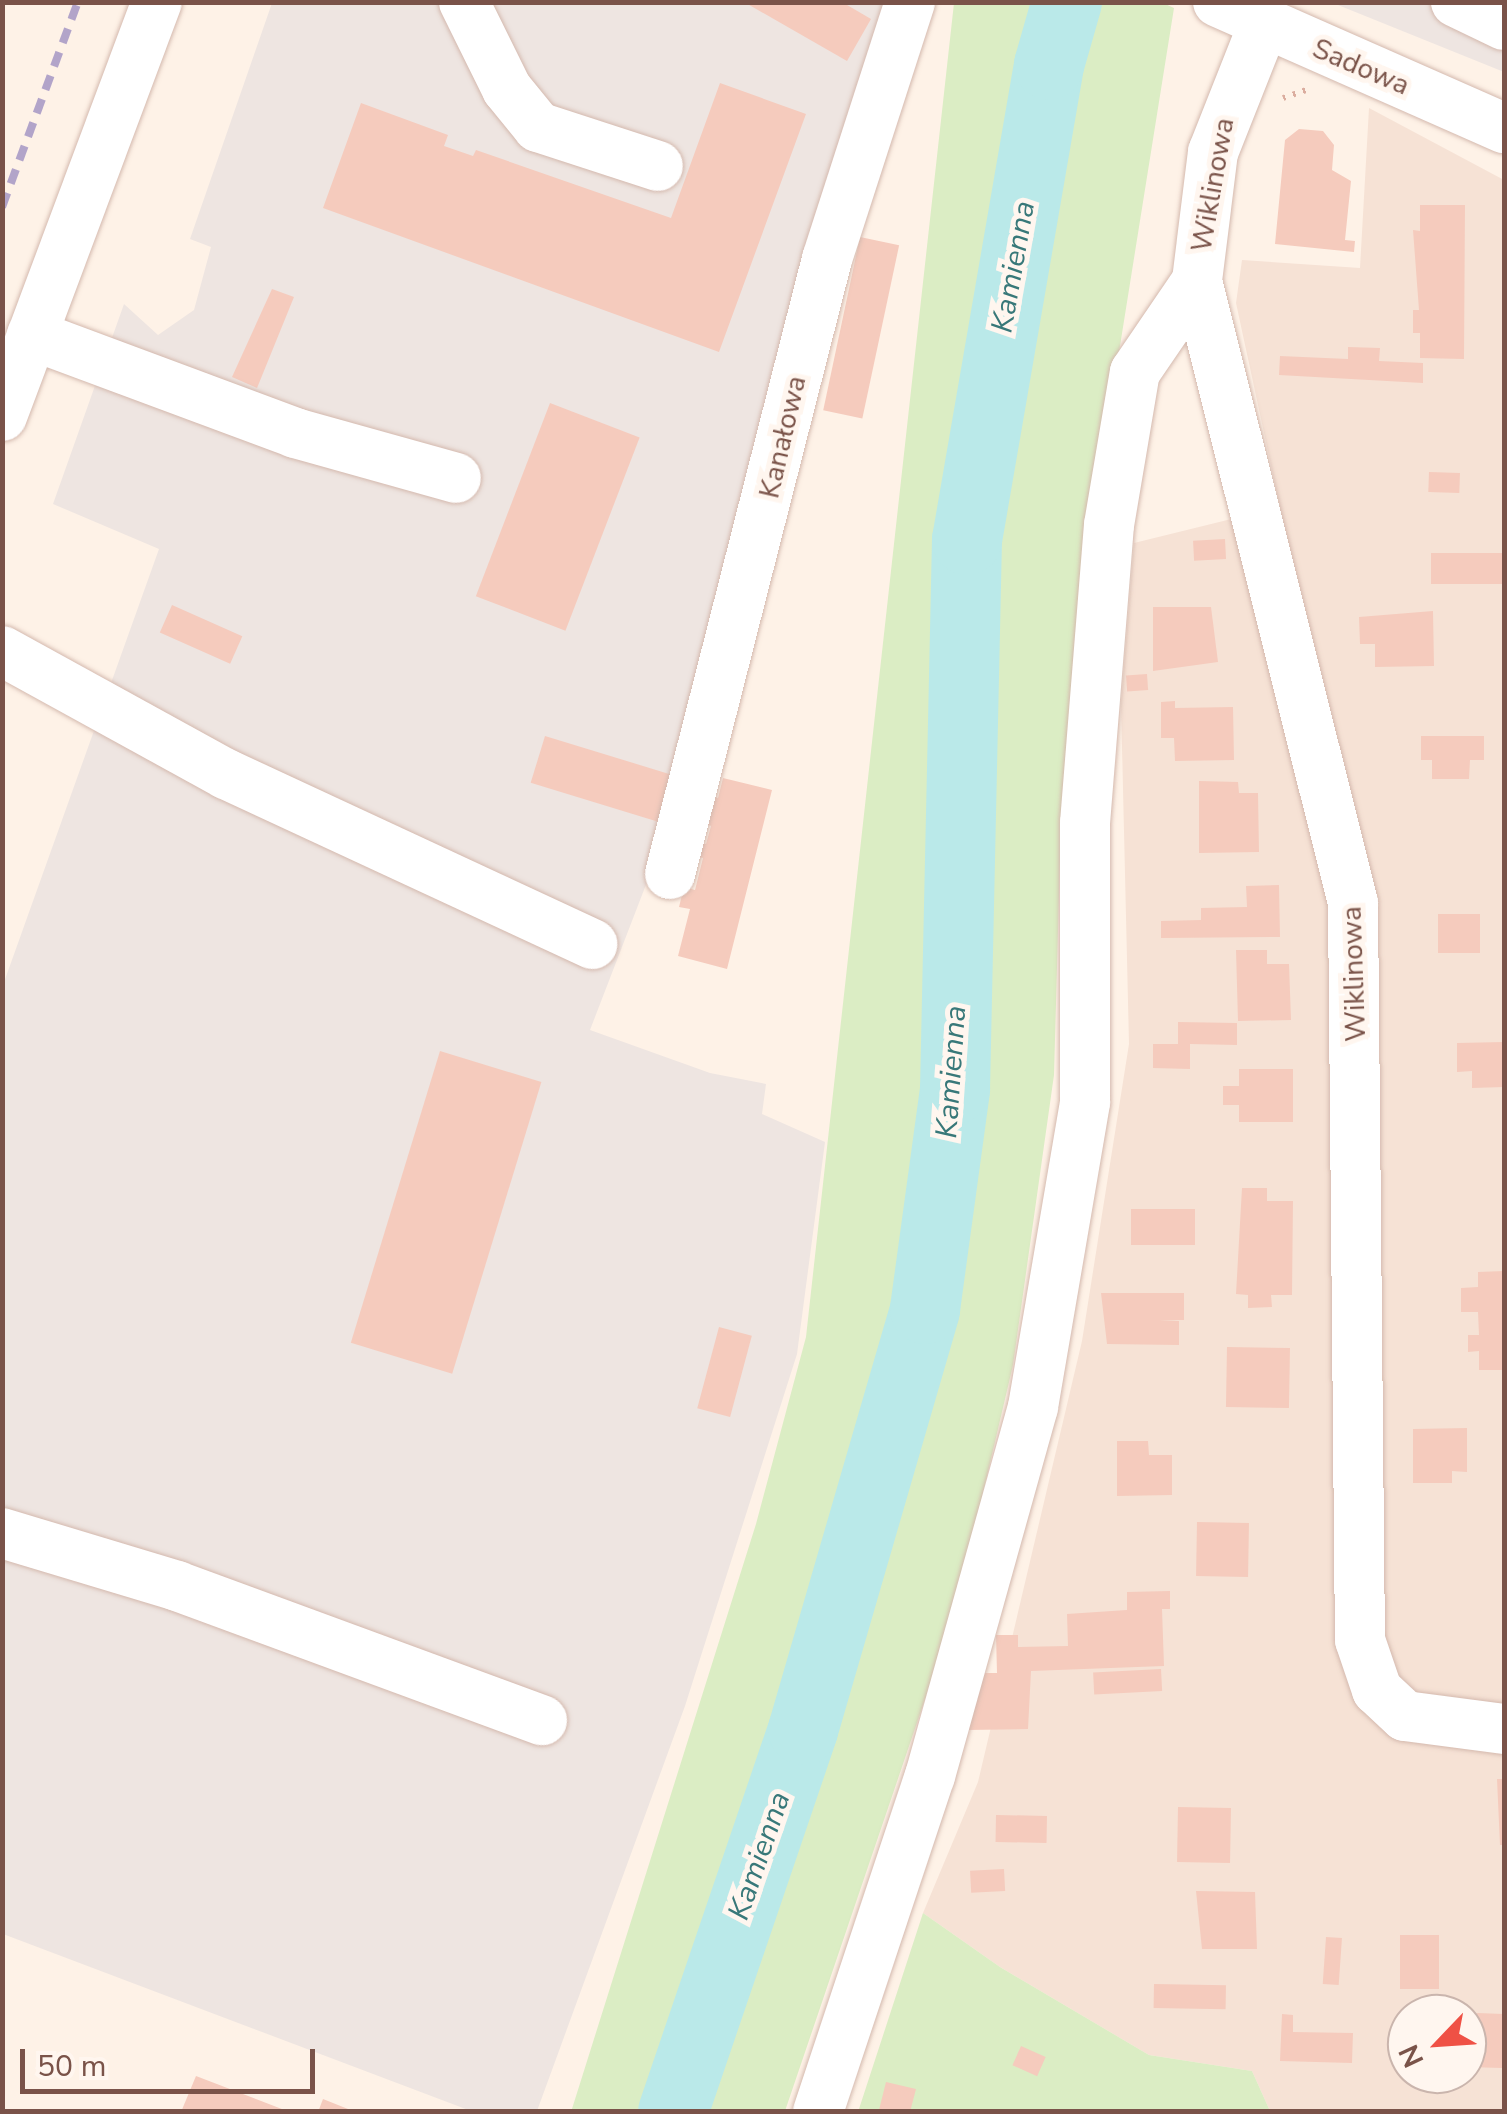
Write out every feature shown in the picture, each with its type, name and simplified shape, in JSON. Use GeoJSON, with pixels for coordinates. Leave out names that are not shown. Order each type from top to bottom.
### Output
{"type":"FeatureCollection","features":[{"type":"Feature","properties":{"kind":"street"},"geometry":{"type":"LineString","coordinates":[[2,416],[157,2]]}},
{"type":"Feature","properties":{"kind":"street"},"geometry":{"type":"LineString","coordinates":[[464,2],[507,89],[538,128],[658,166]]}},
{"type":"Feature","properties":{"kind":"street","name":"Kanałowa"},"geometry":{"type":"LineString","coordinates":[[670,874],[827,258],[910,2]]}},
{"type":"Feature","properties":{"kind":"street","name":"Sadowa"},"geometry":{"type":"LineString","coordinates":[[1218,2],[1283,21],[1504,128]]}},
{"type":"Feature","properties":{"kind":"street"},"geometry":{"type":"LineString","coordinates":[[1456,2],[1504,25]]}},
{"type":"Feature","properties":{"kind":"street","name":"Wiklinowa"},"geometry":{"type":"LineString","coordinates":[[1283,21],[1213,152],[1197,281],[1353,903],[1363,1655],[1377,1690],[1405,1716],[1504,1729]]}},
{"type":"Feature","properties":{"kind":"street"},"geometry":{"type":"LineString","coordinates":[[818,2112],[930,1776],[1032,1407],[1085,1102],[1085,823],[1109,526],[1135,372],[1197,281]]}},
{"type":"Feature","properties":{"kind":"street"},"geometry":{"type":"LineString","coordinates":[[32,336],[295,434],[456,478]]}},
{"type":"Feature","properties":{"kind":"street"},"geometry":{"type":"LineString","coordinates":[[2,651],[211,767],[592,944]]}},
{"type":"Feature","properties":{"kind":"street"},"geometry":{"type":"LineString","coordinates":[[2,1533],[177,1586],[542,1720]]}},
{"type":"Feature","properties":{"kind":"shaded area"},"geometry":{"type":"Polygon","coordinates":[[[272,3],[903,3],[674,812],[590,1030],[710,1073],[766,1084],[762,1114],[825,1142],[797,1354],[685,1706],[537,2111],[471,2111],[3,1934],[3,985],[159,549],[53,504],[124,304],[158,335],[194,310],[211,247],[190,239],[272,3]]]}},
{"type":"Feature","properties":{"kind":"shaded area"},"geometry":{"type":"Polygon","coordinates":[[[1333,3],[1504,3],[1504,72],[1333,3]]]}},
{"type":"Feature","properties":{"kind":"shaded area"},"geometry":{"type":"Polygon","coordinates":[[[1369,108],[1504,180],[1504,2111],[1270,2111],[1252,2071],[1149,2055],[1000,1967],[923,1913],[978,1782],[1082,1341],[1129,1044],[1121,704],[1134,543],[1280,507],[1236,303],[1242,260],[1360,268],[1369,108]]]}},
{"type":"Feature","properties":{"kind":"green space"},"geometry":{"type":"Polygon","coordinates":[[[954,3],[1163,3],[1174,8],[1081,590],[1061,823],[1054,1075],[1013,1365],[956,1608],[785,2111],[571,2112],[756,1524],[806,1337],[954,3]]]}},
{"type":"Feature","properties":{"kind":"green space"},"geometry":{"type":"Polygon","coordinates":[[[923,1913],[1000,1967],[1149,2055],[1252,2071],[1270,2111],[858,2112],[923,1913]]]}},
{"type":"Feature","properties":{"kind":"building"},"geometry":{"type":"Polygon","coordinates":[[[744,2],[842,2],[871,19],[847,61],[744,2]]]}},
{"type":"Feature","properties":{"kind":"building"},"geometry":{"type":"Polygon","coordinates":[[[720,83],[806,114],[719,352],[323,208],[361,103],[448,135],[444,146],[473,156],[476,150],[671,218],[720,83]]]}},
{"type":"Feature","properties":{"kind":"building"},"geometry":{"type":"Polygon","coordinates":[[[1299,129],[1323,131],[1334,145],[1332,170],[1351,181],[1345,240],[1355,241],[1354,252],[1275,244],[1285,140],[1299,129]]]}},
{"type":"Feature","properties":{"kind":"building"},"geometry":{"type":"Polygon","coordinates":[[[1420,205],[1465,205],[1464,359],[1420,358],[1420,333],[1413,333],[1413,310],[1419,310],[1413,230],[1420,231],[1420,205]]]}},
{"type":"Feature","properties":{"kind":"building"},"geometry":{"type":"Polygon","coordinates":[[[860,237],[899,245],[862,418],[823,410],[860,237]]]}},
{"type":"Feature","properties":{"kind":"building"},"geometry":{"type":"Polygon","coordinates":[[[272,289],[294,297],[257,388],[232,377],[272,289]]]}},
{"type":"Feature","properties":{"kind":"building"},"geometry":{"type":"Polygon","coordinates":[[[1348,347],[1380,348],[1379,361],[1423,363],[1423,383],[1279,375],[1280,356],[1348,359],[1348,347]]]}},
{"type":"Feature","properties":{"kind":"building"},"geometry":{"type":"Polygon","coordinates":[[[550,403],[640,437],[565,631],[476,596],[550,403]]]}},
{"type":"Feature","properties":{"kind":"building"},"geometry":{"type":"Polygon","coordinates":[[[1429,472],[1460,473],[1459,493],[1428,492],[1429,472]]]}},
{"type":"Feature","properties":{"kind":"building"},"geometry":{"type":"Polygon","coordinates":[[[1225,539],[1226,559],[1194,561],[1193,541],[1225,539]]]}},
{"type":"Feature","properties":{"kind":"building"},"geometry":{"type":"Polygon","coordinates":[[[1431,553],[1504,553],[1504,584],[1431,584],[1431,553]]]}},
{"type":"Feature","properties":{"kind":"building"},"geometry":{"type":"Polygon","coordinates":[[[172,605],[242,636],[230,664],[160,632],[172,605]]]}},
{"type":"Feature","properties":{"kind":"building"},"geometry":{"type":"Polygon","coordinates":[[[1153,607],[1211,607],[1218,662],[1153,671],[1153,607]]]}},
{"type":"Feature","properties":{"kind":"building"},"geometry":{"type":"Polygon","coordinates":[[[1433,611],[1434,666],[1375,667],[1375,644],[1360,644],[1359,617],[1433,611]]]}},
{"type":"Feature","properties":{"kind":"building"},"geometry":{"type":"Polygon","coordinates":[[[1147,674],[1148,690],[1127,691],[1126,675],[1147,674]]]}},
{"type":"Feature","properties":{"kind":"building"},"geometry":{"type":"Polygon","coordinates":[[[1175,701],[1175,708],[1233,707],[1234,760],[1175,761],[1174,738],[1161,738],[1161,702],[1175,701]]]}},
{"type":"Feature","properties":{"kind":"building"},"geometry":{"type":"Polygon","coordinates":[[[545,736],[679,777],[665,824],[531,783],[545,736]]]}},
{"type":"Feature","properties":{"kind":"building"},"geometry":{"type":"Polygon","coordinates":[[[1421,736],[1484,736],[1484,760],[1470,760],[1469,779],[1432,779],[1432,760],[1421,760],[1421,736]]]}},
{"type":"Feature","properties":{"kind":"building"},"geometry":{"type":"Polygon","coordinates":[[[723,778],[772,790],[727,969],[678,956],[690,909],[679,907],[684,887],[695,890],[703,858],[691,855],[695,841],[706,844],[711,826],[701,822],[708,795],[718,798],[723,778]]]}},
{"type":"Feature","properties":{"kind":"building"},"geometry":{"type":"Polygon","coordinates":[[[1199,781],[1238,782],[1239,793],[1258,793],[1259,852],[1199,853],[1199,781]]]}},
{"type":"Feature","properties":{"kind":"building"},"geometry":{"type":"Polygon","coordinates":[[[1279,885],[1280,937],[1161,938],[1161,921],[1201,920],[1201,908],[1247,907],[1246,886],[1279,885]]]}},
{"type":"Feature","properties":{"kind":"building"},"geometry":{"type":"Polygon","coordinates":[[[1438,914],[1480,914],[1480,953],[1438,953],[1438,914]]]}},
{"type":"Feature","properties":{"kind":"building"},"geometry":{"type":"Polygon","coordinates":[[[1236,950],[1267,950],[1267,964],[1289,964],[1291,1020],[1238,1021],[1236,950]]]}},
{"type":"Feature","properties":{"kind":"building"},"geometry":{"type":"Polygon","coordinates":[[[1178,1022],[1237,1023],[1237,1045],[1190,1044],[1190,1069],[1153,1068],[1153,1044],[1178,1044],[1178,1022]]]}},
{"type":"Feature","properties":{"kind":"building"},"geometry":{"type":"Polygon","coordinates":[[[1504,1042],[1504,1087],[1472,1088],[1472,1071],[1457,1072],[1457,1043],[1504,1042]]]}},
{"type":"Feature","properties":{"kind":"building"},"geometry":{"type":"Polygon","coordinates":[[[440,1051],[541,1082],[452,1374],[351,1343],[440,1051]]]}},
{"type":"Feature","properties":{"kind":"building"},"geometry":{"type":"Polygon","coordinates":[[[1239,1069],[1293,1069],[1293,1122],[1239,1122],[1239,1105],[1223,1105],[1223,1086],[1239,1086],[1239,1069]]]}},
{"type":"Feature","properties":{"kind":"building"},"geometry":{"type":"Polygon","coordinates":[[[1242,1188],[1267,1188],[1267,1201],[1293,1201],[1292,1295],[1271,1295],[1272,1307],[1248,1308],[1248,1295],[1236,1294],[1242,1188]]]}},
{"type":"Feature","properties":{"kind":"building"},"geometry":{"type":"Polygon","coordinates":[[[1131,1209],[1195,1209],[1195,1245],[1131,1245],[1131,1209]]]}},
{"type":"Feature","properties":{"kind":"building"},"geometry":{"type":"Polygon","coordinates":[[[1504,1271],[1504,1370],[1479,1370],[1479,1351],[1468,1352],[1468,1335],[1479,1335],[1478,1312],[1461,1312],[1461,1288],[1478,1287],[1478,1272],[1504,1271]]]}},
{"type":"Feature","properties":{"kind":"building"},"geometry":{"type":"Polygon","coordinates":[[[1101,1293],[1184,1293],[1184,1320],[1159,1320],[1179,1321],[1179,1345],[1107,1344],[1101,1293]]]}},
{"type":"Feature","properties":{"kind":"building"},"geometry":{"type":"Polygon","coordinates":[[[719,1327],[752,1336],[730,1417],[697,1408],[719,1327]]]}},
{"type":"Feature","properties":{"kind":"building"},"geometry":{"type":"Polygon","coordinates":[[[1227,1347],[1290,1348],[1289,1408],[1226,1407],[1227,1347]]]}},
{"type":"Feature","properties":{"kind":"building"},"geometry":{"type":"Polygon","coordinates":[[[1467,1428],[1467,1472],[1452,1471],[1452,1483],[1413,1483],[1413,1429],[1467,1428]]]}},
{"type":"Feature","properties":{"kind":"building"},"geometry":{"type":"Polygon","coordinates":[[[1117,1441],[1148,1441],[1149,1455],[1172,1455],[1172,1495],[1117,1496],[1117,1441]]]}},
{"type":"Feature","properties":{"kind":"building"},"geometry":{"type":"Polygon","coordinates":[[[1197,1522],[1249,1523],[1248,1577],[1196,1576],[1197,1522]]]}},
{"type":"Feature","properties":{"kind":"building"},"geometry":{"type":"Polygon","coordinates":[[[1170,1591],[1170,1609],[1162,1609],[1164,1666],[1031,1671],[1028,1729],[967,1730],[983,1673],[997,1673],[996,1635],[1018,1635],[1018,1647],[1068,1646],[1067,1614],[1127,1610],[1127,1592],[1170,1591]]]}},
{"type":"Feature","properties":{"kind":"building"},"geometry":{"type":"Polygon","coordinates":[[[1161,1669],[1162,1691],[1094,1695],[1093,1673],[1161,1669]]]}},
{"type":"Feature","properties":{"kind":"building"},"geometry":{"type":"Polygon","coordinates":[[[1497,1779],[1504,1779],[1504,1845],[1500,1845],[1497,1779]]]}},
{"type":"Feature","properties":{"kind":"building"},"geometry":{"type":"Polygon","coordinates":[[[1178,1807],[1231,1808],[1230,1863],[1177,1862],[1178,1807]]]}},
{"type":"Feature","properties":{"kind":"building"},"geometry":{"type":"Polygon","coordinates":[[[996,1815],[1047,1816],[1047,1843],[996,1842],[996,1815]]]}},
{"type":"Feature","properties":{"kind":"building"},"geometry":{"type":"Polygon","coordinates":[[[1004,1869],[1005,1891],[971,1893],[970,1871],[1004,1869]]]}},
{"type":"Feature","properties":{"kind":"building"},"geometry":{"type":"Polygon","coordinates":[[[1196,1891],[1255,1892],[1257,1949],[1202,1949],[1196,1891]]]}},
{"type":"Feature","properties":{"kind":"building"},"geometry":{"type":"Polygon","coordinates":[[[1400,1935],[1439,1935],[1439,1989],[1400,1989],[1400,1935]]]}},
{"type":"Feature","properties":{"kind":"building"},"geometry":{"type":"Polygon","coordinates":[[[1326,1937],[1342,1938],[1339,1985],[1323,1984],[1326,1937]]]}},
{"type":"Feature","properties":{"kind":"building"},"geometry":{"type":"Polygon","coordinates":[[[1154,1984],[1226,1985],[1226,2009],[1154,2008],[1154,1984]]]}},
{"type":"Feature","properties":{"kind":"building"},"geometry":{"type":"Polygon","coordinates":[[[1487,2013],[1504,2014],[1502,2068],[1487,2068],[1487,2013]]]}},
{"type":"Feature","properties":{"kind":"building"},"geometry":{"type":"Polygon","coordinates":[[[1282,2014],[1293,2015],[1293,2032],[1353,2033],[1352,2063],[1280,2061],[1282,2014]]]}},
{"type":"Feature","properties":{"kind":"building"},"geometry":{"type":"Polygon","coordinates":[[[1021,2046],[1046,2057],[1037,2076],[1012,2065],[1021,2046]]]}},
{"type":"Feature","properties":{"kind":"building"},"geometry":{"type":"Polygon","coordinates":[[[196,2076],[287,2111],[287,2112],[181,2112],[196,2076]]]}},
{"type":"Feature","properties":{"kind":"building"},"geometry":{"type":"Polygon","coordinates":[[[886,2082],[916,2089],[910,2112],[879,2110],[886,2082]]]}},
{"type":"Feature","properties":{"kind":"building"},"geometry":{"type":"Polygon","coordinates":[[[323,2099],[353,2111],[353,2112],[318,2112],[323,2099]]]}},
{"type":"Feature","properties":{"kind":"waterway","name":"Kamienna"},"geometry":{"type":"LineString","coordinates":[[673,2112],[803,1730],[925,1309],[955,1089],[967,540],[1049,65],[1067,2]]}},
{"type":"Feature","properties":{"kind":"railway"},"geometry":{"type":"LineString","coordinates":[[2,207],[78,2]]}}]}
